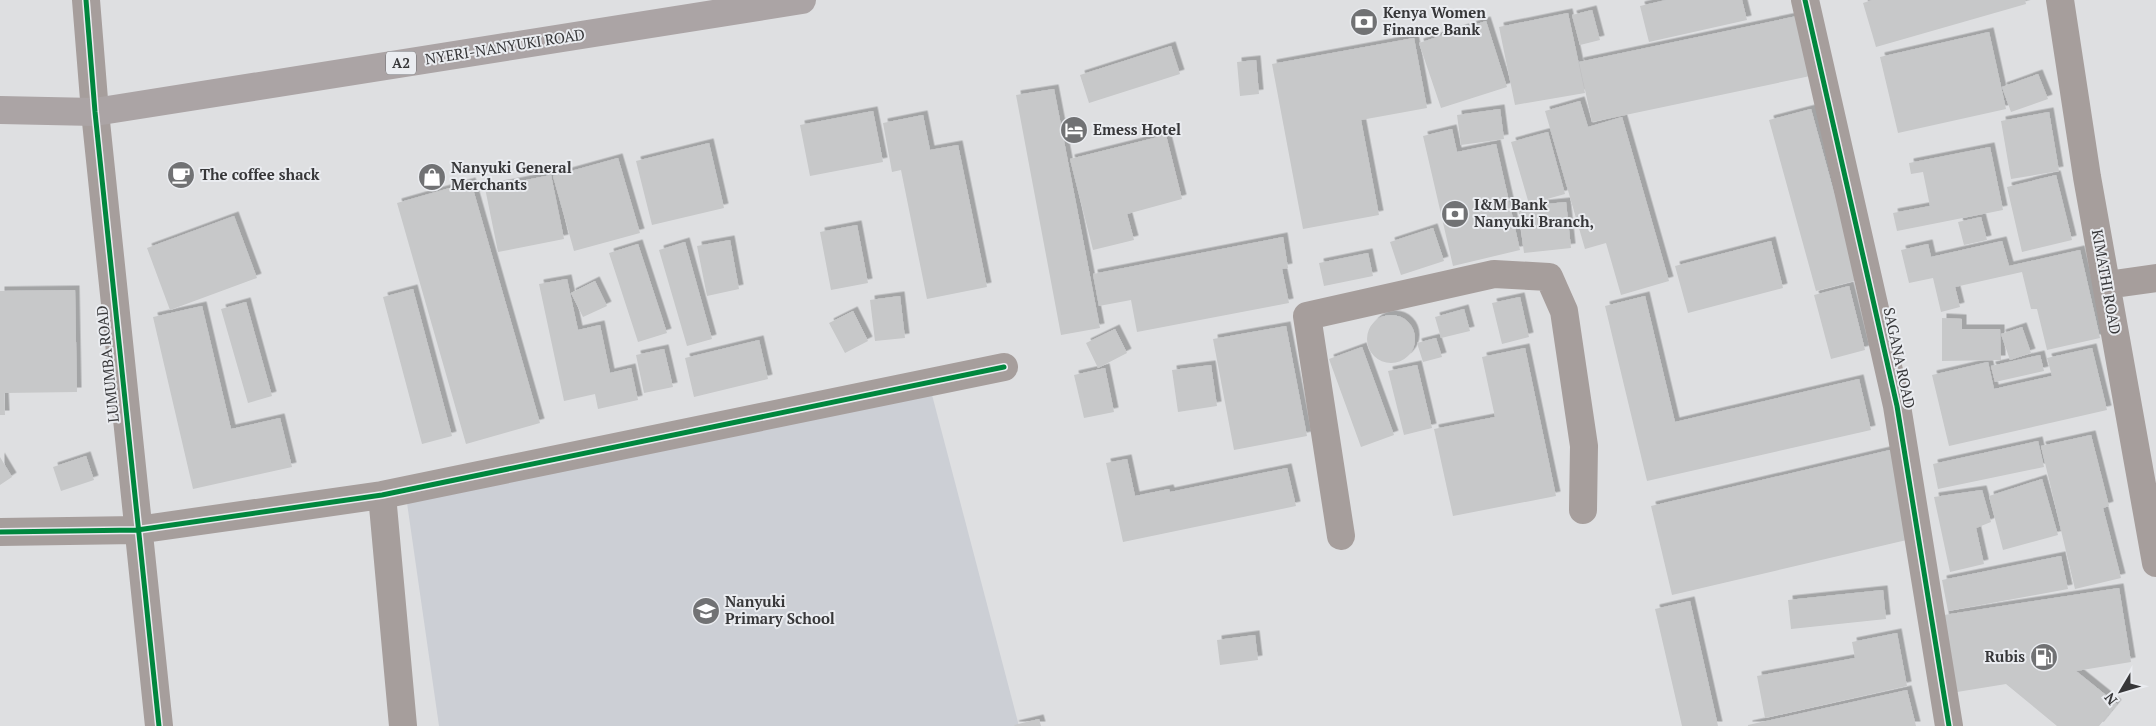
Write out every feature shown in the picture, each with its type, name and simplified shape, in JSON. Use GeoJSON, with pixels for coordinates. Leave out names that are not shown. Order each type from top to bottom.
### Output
{"type":"FeatureCollection","features":[{"type":"Feature","properties":{"kind":"highway","name":"NYERI-NANYUKI ROAD"},"geometry":{"type":"LineString","coordinates":[[0,110],[95,112],[802,0]]}},
{"type":"Feature","properties":{"kind":"street","name":"LUMUMBA ROAD"},"geometry":{"type":"LineString","coordinates":[[86,0],[95,112],[158,726]]}},
{"type":"Feature","properties":{"kind":"street","name":"SAGANA ROAD"},"geometry":{"type":"LineString","coordinates":[[1805,0],[1898,406],[1949,726]]}},
{"type":"Feature","properties":{"kind":"street","name":"KIMATHI ROAD"},"geometry":{"type":"LineString","coordinates":[[2060,0],[2087,177],[2108,285],[2156,563]]}},
{"type":"Feature","properties":{"kind":"street"},"geometry":{"type":"LineString","coordinates":[[1341,536],[1307,316],[1494,274],[1549,278],[1564,311],[1584,446],[1583,510]]}},
{"type":"Feature","properties":{"kind":"street"},"geometry":{"type":"LineString","coordinates":[[2108,285],[2156,278]]}},
{"type":"Feature","properties":{"kind":"street"},"geometry":{"type":"LineString","coordinates":[[0,532],[137,530],[382,495],[1004,367]]}},
{"type":"Feature","properties":{"kind":"street"},"geometry":{"type":"LineString","coordinates":[[382,495],[403,726]]}},
{"type":"Feature","properties":{"kind":"shaded area","name":"Nanyuki Primary School"},"geometry":{"type":"Polygon","coordinates":[[[931,391],[1019,726],[439,726],[406,496],[931,391]]]}},
{"type":"Feature","properties":{"kind":"building"},"geometry":{"type":"Polygon","coordinates":[[[1666,0],[1742,0],[1747,20],[1649,42],[1640,6],[1666,0]]]}},
{"type":"Feature","properties":{"kind":"building"},"geometry":{"type":"Polygon","coordinates":[[[1872,0],[2025,0],[2026,4],[1876,47],[1863,3],[1872,0]]]}},
{"type":"Feature","properties":{"kind":"building"},"geometry":{"type":"Polygon","coordinates":[[[1592,10],[1600,40],[1580,45],[1572,15],[1592,10]]]}},
{"type":"Feature","properties":{"kind":"building"},"geometry":{"type":"Polygon","coordinates":[[[1568,13],[1585,93],[1515,105],[1499,27],[1568,13]]]}},
{"type":"Feature","properties":{"kind":"building"},"geometry":{"type":"Polygon","coordinates":[[[1802,15],[1815,75],[1592,122],[1579,62],[1802,15]]]}},
{"type":"Feature","properties":{"kind":"building"},"geometry":{"type":"Polygon","coordinates":[[[1486,21],[1507,87],[1441,108],[1419,43],[1486,21]]]}},
{"type":"Feature","properties":{"kind":"building"},"geometry":{"type":"Polygon","coordinates":[[[1989,32],[2006,109],[1898,133],[1880,57],[1989,32]]]}},
{"type":"Feature","properties":{"kind":"building"},"geometry":{"type":"Polygon","coordinates":[[[1414,38],[1427,108],[1361,120],[1379,215],[1303,229],[1272,64],[1414,38]]]}},
{"type":"Feature","properties":{"kind":"building"},"geometry":{"type":"Polygon","coordinates":[[[1171,46],[1180,74],[1089,103],[1080,75],[1171,46]]]}},
{"type":"Feature","properties":{"kind":"building"},"geometry":{"type":"Polygon","coordinates":[[[1256,60],[1259,94],[1240,96],[1237,62],[1256,60]]]}},
{"type":"Feature","properties":{"kind":"building"},"geometry":{"type":"Polygon","coordinates":[[[2038,74],[2048,99],[2011,112],[2002,87],[2038,74]]]}},
{"type":"Feature","properties":{"kind":"building"},"geometry":{"type":"Polygon","coordinates":[[[1054,89],[1100,328],[1061,335],[1016,95],[1054,89]]]}},
{"type":"Feature","properties":{"kind":"building"},"geometry":{"type":"Polygon","coordinates":[[[1580,101],[1588,127],[1622,117],[1669,281],[1621,295],[1606,243],[1585,249],[1545,111],[1580,101]]]}},
{"type":"Feature","properties":{"kind":"building"},"geometry":{"type":"Polygon","coordinates":[[[1500,109],[1504,139],[1461,145],[1457,115],[1500,109]]]}},
{"type":"Feature","properties":{"kind":"building"},"geometry":{"type":"Polygon","coordinates":[[[1811,109],[1858,280],[1816,291],[1769,120],[1811,109]]]}},
{"type":"Feature","properties":{"kind":"building"},"geometry":{"type":"Polygon","coordinates":[[[873,111],[883,162],[810,176],[800,125],[873,111]]]}},
{"type":"Feature","properties":{"kind":"building"},"geometry":{"type":"Polygon","coordinates":[[[2049,112],[2059,171],[2011,179],[2001,121],[2049,112]]]}},
{"type":"Feature","properties":{"kind":"building"},"geometry":{"type":"Polygon","coordinates":[[[923,115],[930,150],[958,145],[987,287],[927,299],[901,170],[892,172],[883,123],[923,115]]]}},
{"type":"Feature","properties":{"kind":"building"},"geometry":{"type":"Polygon","coordinates":[[[1452,129],[1457,152],[1496,144],[1520,250],[1453,266],[1423,136],[1452,129]]]}},
{"type":"Feature","properties":{"kind":"building"},"geometry":{"type":"Polygon","coordinates":[[[1548,132],[1565,194],[1529,204],[1511,142],[1548,132]]]}},
{"type":"Feature","properties":{"kind":"building"},"geometry":{"type":"Polygon","coordinates":[[[1166,135],[1182,199],[1127,214],[1134,240],[1093,250],[1070,159],[1166,135]]]}},
{"type":"Feature","properties":{"kind":"building"},"geometry":{"type":"Polygon","coordinates":[[[709,143],[724,208],[652,225],[636,161],[709,143]]]}},
{"type":"Feature","properties":{"kind":"building"},"geometry":{"type":"Polygon","coordinates":[[[1990,147],[2003,210],[1897,231],[1893,213],[1930,206],[1923,172],[1911,174],[1909,163],[1990,147]]]}},
{"type":"Feature","properties":{"kind":"building"},"geometry":{"type":"Polygon","coordinates":[[[618,158],[640,233],[574,251],[553,176],[618,158]]]}},
{"type":"Feature","properties":{"kind":"building"},"geometry":{"type":"Polygon","coordinates":[[[551,175],[564,239],[498,252],[485,188],[551,175]]]}},
{"type":"Feature","properties":{"kind":"building"},"geometry":{"type":"Polygon","coordinates":[[[2056,175],[2072,240],[2022,252],[2007,187],[2056,175]]]}},
{"type":"Feature","properties":{"kind":"building"},"geometry":{"type":"Polygon","coordinates":[[[471,182],[540,423],[466,444],[397,203],[471,182]]]}},
{"type":"Feature","properties":{"kind":"building"},"geometry":{"type":"Polygon","coordinates":[[[1566,202],[1571,248],[1524,253],[1518,207],[1566,202]]]}},
{"type":"Feature","properties":{"kind":"building"},"geometry":{"type":"Polygon","coordinates":[[[234,216],[257,278],[170,310],[147,248],[234,216]]]}},
{"type":"Feature","properties":{"kind":"building"},"geometry":{"type":"Polygon","coordinates":[[[1981,217],[1987,240],[1964,245],[1958,222],[1981,217]]]}},
{"type":"Feature","properties":{"kind":"building"},"geometry":{"type":"Polygon","coordinates":[[[857,225],[868,283],[831,290],[820,232],[857,225]]]}},
{"type":"Feature","properties":{"kind":"building"},"geometry":{"type":"Polygon","coordinates":[[[1433,228],[1444,261],[1401,275],[1390,242],[1433,228]]]}},
{"type":"Feature","properties":{"kind":"building"},"geometry":{"type":"Polygon","coordinates":[[[1283,237],[1288,268],[1282,269],[1289,303],[1137,332],[1131,300],[1099,306],[1093,274],[1283,237]]]}},
{"type":"Feature","properties":{"kind":"building"},"geometry":{"type":"Polygon","coordinates":[[[730,240],[739,289],[707,296],[697,246],[730,240]]]}},
{"type":"Feature","properties":{"kind":"building"},"geometry":{"type":"Polygon","coordinates":[[[1771,241],[1783,288],[1688,313],[1675,266],[1771,241]]]}},
{"type":"Feature","properties":{"kind":"building"},"geometry":{"type":"Polygon","coordinates":[[[2002,241],[2009,266],[2080,250],[2100,338],[2047,350],[2037,309],[2031,309],[2022,272],[1955,287],[1960,307],[1941,312],[1933,278],[1909,283],[1901,250],[1928,244],[1931,257],[2002,241]]]}},
{"type":"Feature","properties":{"kind":"building"},"geometry":{"type":"Polygon","coordinates":[[[685,242],[712,339],[687,346],[659,250],[685,242]]]}},
{"type":"Feature","properties":{"kind":"building"},"geometry":{"type":"Polygon","coordinates":[[[638,244],[667,333],[638,342],[609,253],[638,244]]]}},
{"type":"Feature","properties":{"kind":"building"},"geometry":{"type":"Polygon","coordinates":[[[1368,253],[1373,276],[1324,286],[1319,263],[1368,253]]]}},
{"type":"Feature","properties":{"kind":"building"},"geometry":{"type":"Polygon","coordinates":[[[567,279],[578,330],[600,325],[610,373],[631,368],[638,400],[598,409],[595,394],[564,401],[539,284],[567,279]]]}},
{"type":"Feature","properties":{"kind":"building"},"geometry":{"type":"Polygon","coordinates":[[[595,281],[607,306],[583,317],[571,293],[595,281]]]}},
{"type":"Feature","properties":{"kind":"building"},"geometry":{"type":"Polygon","coordinates":[[[1849,286],[1865,350],[1831,359],[1814,295],[1849,286]]]}},
{"type":"Feature","properties":{"kind":"building"},"geometry":{"type":"Polygon","coordinates":[[[413,289],[452,436],[422,444],[383,297],[413,289]]]}},
{"type":"Feature","properties":{"kind":"building"},"geometry":{"type":"Polygon","coordinates":[[[75,290],[77,392],[4,393],[5,415],[0,415],[0,291],[75,290]]]}},
{"type":"Feature","properties":{"kind":"building"},"geometry":{"type":"Polygon","coordinates":[[[900,296],[905,338],[875,341],[870,300],[900,296]]]}},
{"type":"Feature","properties":{"kind":"building"},"geometry":{"type":"Polygon","coordinates":[[[1645,296],[1675,422],[1859,379],[1871,430],[1647,481],[1605,306],[1645,296]]]}},
{"type":"Feature","properties":{"kind":"building"},"geometry":{"type":"Polygon","coordinates":[[[1520,297],[1529,337],[1502,344],[1492,303],[1520,297]]]}},
{"type":"Feature","properties":{"kind":"building"},"geometry":{"type":"Polygon","coordinates":[[[246,302],[272,396],[248,403],[221,309],[246,302]]]}},
{"type":"Feature","properties":{"kind":"building"},"geometry":{"type":"Polygon","coordinates":[[[202,306],[231,429],[280,418],[292,467],[193,489],[153,317],[202,306]]]}},
{"type":"Feature","properties":{"kind":"building"},"geometry":{"type":"Polygon","coordinates":[[[1464,309],[1470,331],[1441,338],[1435,317],[1464,309]]]}},
{"type":"Feature","properties":{"kind":"building"},"geometry":{"type":"Polygon","coordinates":[[[853,311],[868,341],[845,353],[829,323],[853,311]]]}},
{"type":"Feature","properties":{"kind":"building"},"geometry":{"type":"Polygon","coordinates":[[[1386,315],[1396,315],[1405,319],[1411,325],[1415,339],[1411,353],[1405,359],[1396,363],[1386,363],[1377,359],[1371,353],[1367,344],[1367,334],[1371,325],[1377,319],[1386,315]]]}},
{"type":"Feature","properties":{"kind":"building"},"geometry":{"type":"Polygon","coordinates":[[[1942,318],[1962,319],[1962,329],[2000,329],[2001,360],[1942,361],[1942,318]]]}},
{"type":"Feature","properties":{"kind":"building"},"geometry":{"type":"Polygon","coordinates":[[[1286,326],[1307,436],[1234,450],[1213,339],[1286,326]]]}},
{"type":"Feature","properties":{"kind":"building"},"geometry":{"type":"Polygon","coordinates":[[[2022,327],[2031,353],[2010,360],[2001,334],[2022,327]]]}},
{"type":"Feature","properties":{"kind":"building"},"geometry":{"type":"Polygon","coordinates":[[[1115,329],[1127,353],[1098,368],[1086,343],[1115,329]]]}},
{"type":"Feature","properties":{"kind":"building"},"geometry":{"type":"Polygon","coordinates":[[[1436,338],[1442,357],[1423,362],[1417,343],[1436,338]]]}},
{"type":"Feature","properties":{"kind":"building"},"geometry":{"type":"Polygon","coordinates":[[[759,340],[768,379],[694,397],[685,358],[759,340]]]}},
{"type":"Feature","properties":{"kind":"building"},"geometry":{"type":"Polygon","coordinates":[[[1362,347],[1394,435],[1361,447],[1329,359],[1362,347]]]}},
{"type":"Feature","properties":{"kind":"building"},"geometry":{"type":"Polygon","coordinates":[[[1525,348],[1556,496],[1453,516],[1434,429],[1495,417],[1482,357],[1525,348]]]}},
{"type":"Feature","properties":{"kind":"building"},"geometry":{"type":"Polygon","coordinates":[[[2092,348],[2107,410],[1949,446],[1932,375],[1988,362],[1994,389],[2052,376],[2047,358],[2092,348]]]}},
{"type":"Feature","properties":{"kind":"building"},"geometry":{"type":"Polygon","coordinates":[[[664,349],[673,387],[644,393],[636,355],[664,349]]]}},
{"type":"Feature","properties":{"kind":"building"},"geometry":{"type":"Polygon","coordinates":[[[2040,355],[2044,371],[1995,382],[1991,366],[2040,355]]]}},
{"type":"Feature","properties":{"kind":"building"},"geometry":{"type":"Polygon","coordinates":[[[1211,365],[1217,406],[1178,412],[1172,370],[1211,365]]]}},
{"type":"Feature","properties":{"kind":"building"},"geometry":{"type":"Polygon","coordinates":[[[1417,365],[1432,428],[1404,435],[1388,371],[1417,365]]]}},
{"type":"Feature","properties":{"kind":"building"},"geometry":{"type":"Polygon","coordinates":[[[1105,368],[1114,412],[1084,418],[1074,375],[1105,368]]]}},
{"type":"Feature","properties":{"kind":"building"},"geometry":{"type":"Polygon","coordinates":[[[2091,435],[2109,506],[2103,508],[2121,578],[2075,589],[2041,446],[2091,435]]]}},
{"type":"Feature","properties":{"kind":"building"},"geometry":{"type":"Polygon","coordinates":[[[2038,441],[2044,467],[1938,489],[1933,464],[2038,441]]]}},
{"type":"Feature","properties":{"kind":"building"},"geometry":{"type":"Polygon","coordinates":[[[1890,450],[1911,539],[1672,595],[1651,506],[1890,450]]]}},
{"type":"Feature","properties":{"kind":"building"},"geometry":{"type":"Polygon","coordinates":[[[86,456],[94,480],[61,491],[53,467],[86,456]]]}},
{"type":"Feature","properties":{"kind":"building"},"geometry":{"type":"Polygon","coordinates":[[[0,457],[12,477],[0,485],[0,457]]]}},
{"type":"Feature","properties":{"kind":"building"},"geometry":{"type":"Polygon","coordinates":[[[1127,459],[1135,496],[1169,489],[1170,492],[1287,468],[1296,506],[1123,542],[1106,463],[1127,459]]]}},
{"type":"Feature","properties":{"kind":"building"},"geometry":{"type":"Polygon","coordinates":[[[2042,479],[2058,535],[2003,550],[1989,496],[2042,479]]]}},
{"type":"Feature","properties":{"kind":"building"},"geometry":{"type":"Polygon","coordinates":[[[1982,490],[1991,522],[1976,528],[1984,564],[1950,572],[1934,497],[1982,490]]]}},
{"type":"Feature","properties":{"kind":"building"},"geometry":{"type":"Polygon","coordinates":[[[2061,556],[2068,589],[1948,611],[1942,580],[2061,556]]]}},
{"type":"Feature","properties":{"kind":"building"},"geometry":{"type":"Polygon","coordinates":[[[2119,588],[2131,662],[2076,671],[2117,704],[2099,726],[2057,726],[2006,684],[1957,692],[1944,615],[2119,588]]]}},
{"type":"Feature","properties":{"kind":"building"},"geometry":{"type":"Polygon","coordinates":[[[1883,590],[1886,619],[1791,629],[1788,600],[1883,590]]]}},
{"type":"Feature","properties":{"kind":"building"},"geometry":{"type":"Polygon","coordinates":[[[1690,601],[1718,726],[1682,726],[1655,609],[1690,601]]]}},
{"type":"Feature","properties":{"kind":"building"},"geometry":{"type":"Polygon","coordinates":[[[1897,633],[1907,686],[1765,718],[1757,676],[1855,658],[1852,642],[1897,633]]]}},
{"type":"Feature","properties":{"kind":"building"},"geometry":{"type":"Polygon","coordinates":[[[1255,635],[1258,660],[1220,665],[1217,640],[1255,635]]]}},
{"type":"Feature","properties":{"kind":"building"},"geometry":{"type":"Polygon","coordinates":[[[1907,690],[1916,726],[1748,726],[1748,725],[1907,690]]]}},
{"type":"Feature","properties":{"kind":"building"},"geometry":{"type":"Polygon","coordinates":[[[1039,719],[1041,726],[1014,725],[1039,719]]]}},
{"type":"Feature","properties":{"kind":"cycle path"},"geometry":{"type":"LineString","coordinates":[[86,0],[95,112],[159,726]]}},
{"type":"Feature","properties":{"kind":"cycle path"},"geometry":{"type":"LineString","coordinates":[[1805,0],[1897,406],[1949,726]]}},
{"type":"Feature","properties":{"kind":"cycle path"},"geometry":{"type":"LineString","coordinates":[[0,532],[137,530],[382,495],[1004,367]]}},
{"type":"Feature","properties":{"kind":"place","name":"Kenya Women Finance Bank"},"geometry":{"type":"Point","coordinates":[1364,22]}},
{"type":"Feature","properties":{"kind":"place","name":"Emess Hotel"},"geometry":{"type":"Point","coordinates":[1074,130]}},
{"type":"Feature","properties":{"kind":"place","name":"The coffee shack"},"geometry":{"type":"Point","coordinates":[181,175]}},
{"type":"Feature","properties":{"kind":"place","name":"Nanyuki General Merchants"},"geometry":{"type":"Point","coordinates":[432,177]}},
{"type":"Feature","properties":{"kind":"place","name":"I&M Bank Nanyuki Branch,"},"geometry":{"type":"Point","coordinates":[1455,214]}},
{"type":"Feature","properties":{"kind":"place","name":"Nanyuki Primary School"},"geometry":{"type":"Point","coordinates":[706,611]}},
{"type":"Feature","properties":{"kind":"place","name":"Rubis"},"geometry":{"type":"Point","coordinates":[2044,657]}}]}
